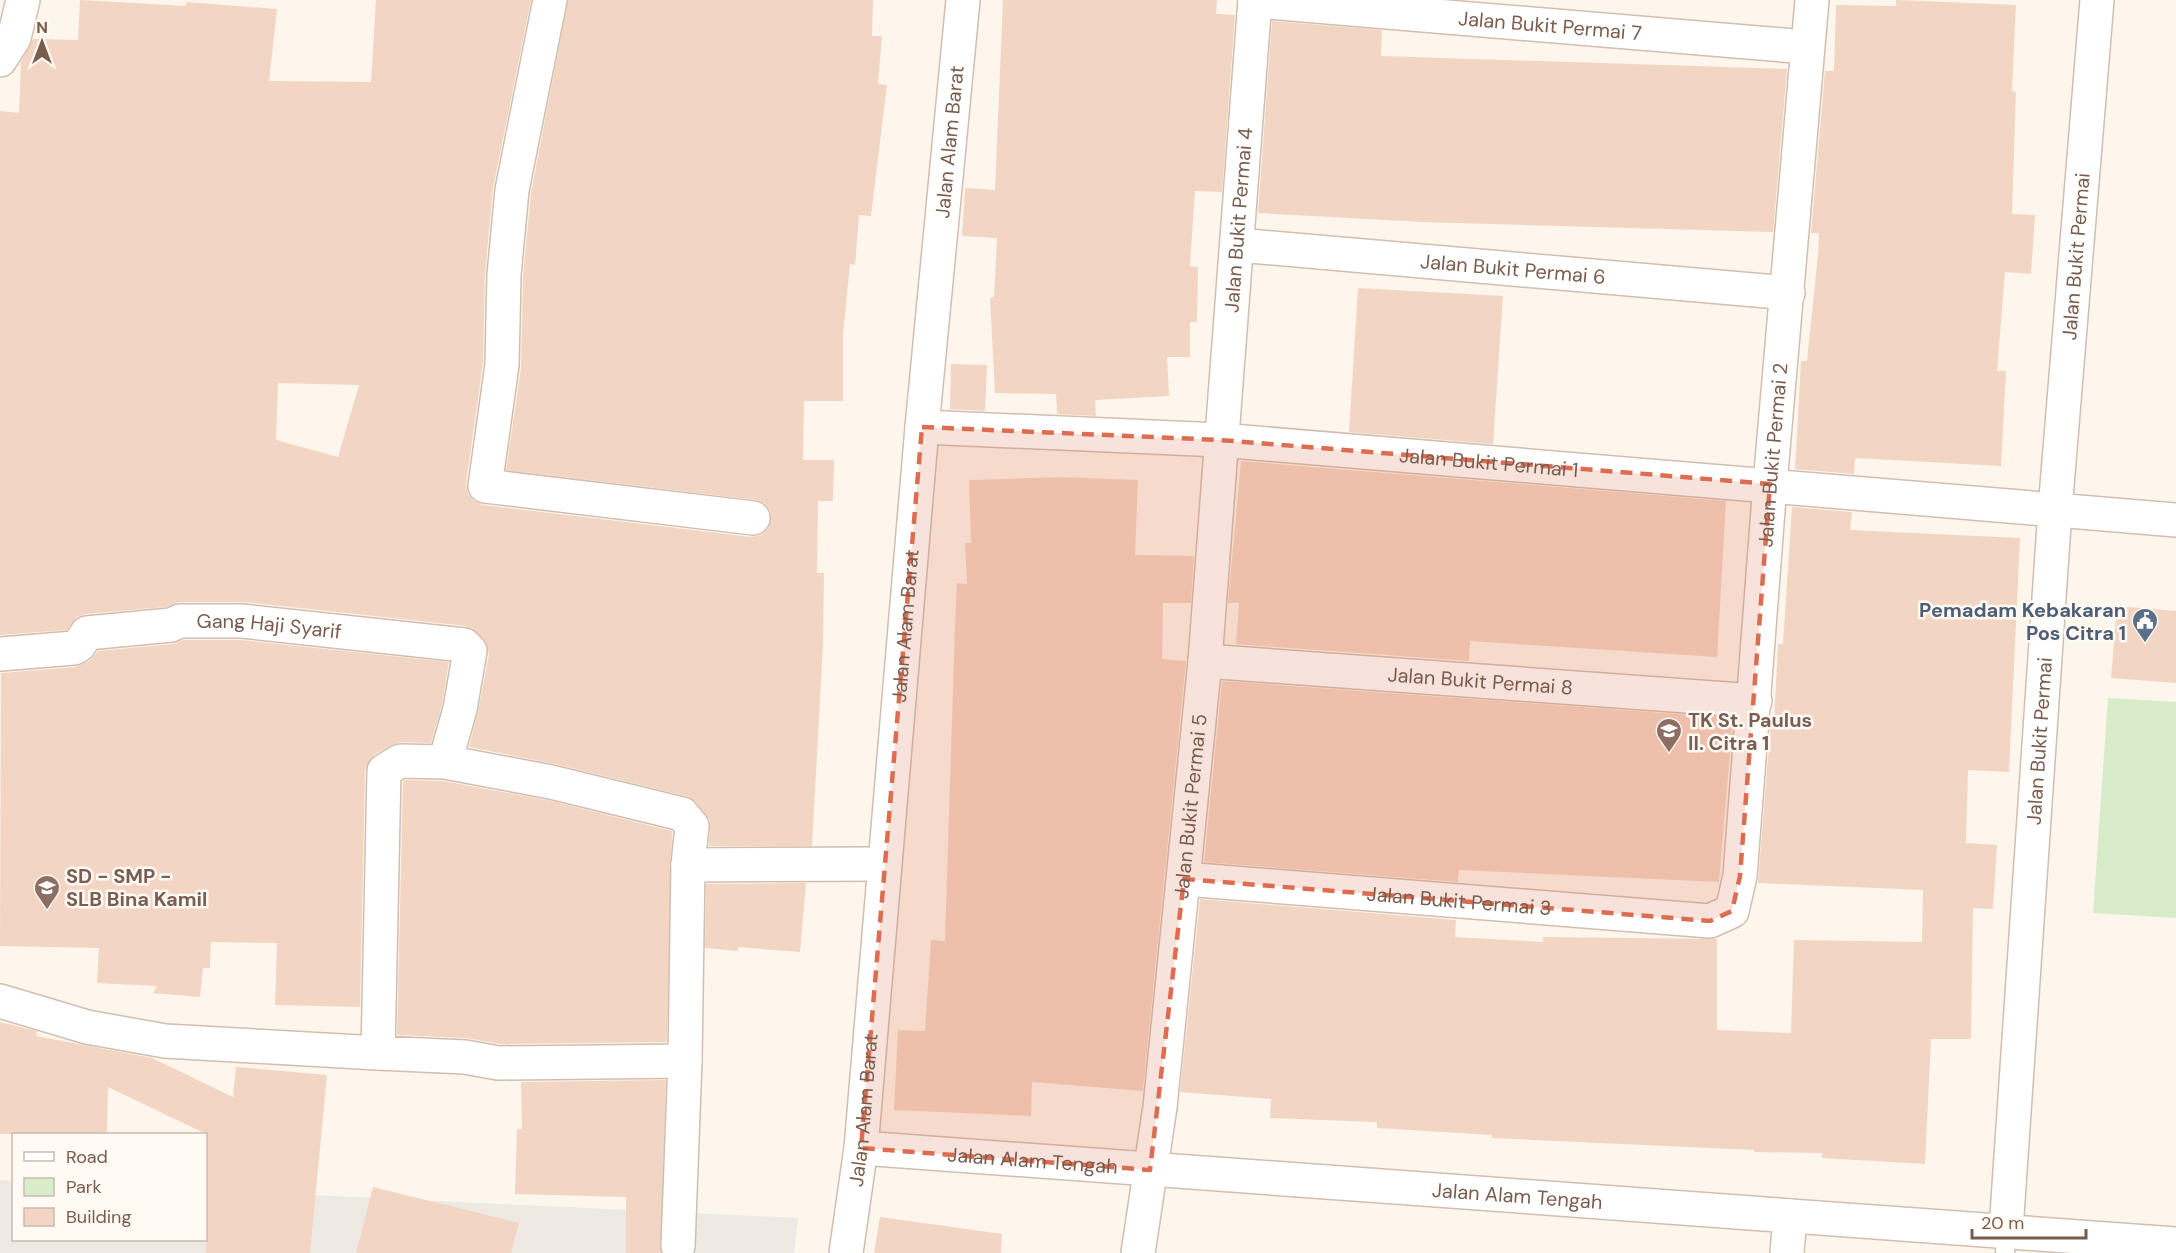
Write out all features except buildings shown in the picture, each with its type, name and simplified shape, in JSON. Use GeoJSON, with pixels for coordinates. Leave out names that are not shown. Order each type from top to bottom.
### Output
{"type":"FeatureCollection","features":[{"type":"Feature","properties":{"kind":"street"},"geometry":{"type":"LineString","coordinates":[[0,60],[14,38],[22,0]]}},
{"type":"Feature","properties":{"kind":"street"},"geometry":{"type":"LineString","coordinates":[[550,0],[512,190],[504,275],[502,365],[485,486],[753,518]]}},
{"type":"Feature","properties":{"kind":"street","name":"Jalan Alam Barat"},"geometry":{"type":"LineString","coordinates":[[846,1253],[861,1148],[922,427],[963,0]]}},
{"type":"Feature","properties":{"kind":"street","name":"Jalan Bukit Permai 2"},"geometry":{"type":"LineString","coordinates":[[1732,910],[1740,876],[1770,484],[1812,0]]}},
{"type":"Feature","properties":{"kind":"street","name":"Jalan Bukit Permai"},"geometry":{"type":"LineString","coordinates":[[2005,1242],[2055,510],[2097,0]]}},
{"type":"Feature","properties":{"kind":"street","name":"Jalan Bukit Permai 7"},"geometry":{"type":"LineString","coordinates":[[1255,1],[1808,47]]}},
{"type":"Feature","properties":{"kind":"street","name":"Jalan Bukit Permai 4"},"geometry":{"type":"LineString","coordinates":[[1220,440],[1238,245],[1255,1]]}},
{"type":"Feature","properties":{"kind":"street","name":"Jalan Bukit Permai 6"},"geometry":{"type":"LineString","coordinates":[[1238,245],[1788,293]]}},
{"type":"Feature","properties":{"kind":"street","name":"Jalan Bukit Permai 1"},"geometry":{"type":"LineString","coordinates":[[922,427],[1220,440],[1770,484],[2176,520]]}},
{"type":"Feature","properties":{"kind":"street","name":"Jalan Bukit Permai 5"},"geometry":{"type":"LineString","coordinates":[[1138,1253],[1160,1107],[1184,879],[1205,661],[1220,440]]}},
{"type":"Feature","properties":{"kind":"street","name":"Gang Haji Syarif"},"geometry":{"type":"LineString","coordinates":[[0,654],[74,648],[79,645],[87,633],[171,625],[180,621],[231,621],[464,645],[470,651],[460,709],[445,762]]}},
{"type":"Feature","properties":{"kind":"street","name":"Jalan Bukit Permai 8"},"geometry":{"type":"LineString","coordinates":[[1205,661],[1755,700]]}},
{"type":"Feature","properties":{"kind":"street"},"geometry":{"type":"LineString","coordinates":[[378,1053],[384,771],[400,761],[445,762],[551,782],[682,814],[692,826],[688,865],[686,1061],[678,1246]]}},
{"type":"Feature","properties":{"kind":"street"},"geometry":{"type":"LineString","coordinates":[[688,865],[884,864]]}},
{"type":"Feature","properties":{"kind":"street","name":"Jalan Bukit Permai 3"},"geometry":{"type":"LineString","coordinates":[[1184,879],[1710,921],[1732,910]]}},
{"type":"Feature","properties":{"kind":"street"},"geometry":{"type":"LineString","coordinates":[[0,1001],[87,1027],[165,1041],[465,1057],[498,1064],[686,1061]]}},
{"type":"Feature","properties":{"kind":"street","name":"Jalan Alam Tengah"},"geometry":{"type":"LineString","coordinates":[[861,1148],[1790,1216],[2005,1242],[2176,1244]]}},
{"type":"Feature","properties":{"kind":"street"},"geometry":{"type":"LineString","coordinates":[[1787,1253],[1790,1216]]}},
{"type":"Feature","properties":{"kind":"highlighted area"},"geometry":{"type":"Polygon","coordinates":[[[922,427],[1220,440],[1770,484],[1740,876],[1732,911],[1710,921],[1184,879],[1150,1170],[861,1148],[922,427]]]}},
{"type":"Feature","properties":{"kind":"shaded area"},"geometry":{"type":"Polygon","coordinates":[[[0,1180],[12,1181],[12,1241],[207,1241],[207,1190],[798,1218],[794,1253],[0,1253],[0,1180]]]}},
{"type":"Feature","properties":{"kind":"green space"},"geometry":{"type":"Polygon","coordinates":[[[2108,698],[2176,702],[2176,918],[2093,913],[2108,698]]]}},
{"type":"Feature","properties":{"kind":"place","name":"Pemadam Kebakaran Pos Citra 1"},"geometry":{"type":"Point","coordinates":[2145,644]}},
{"type":"Feature","properties":{"kind":"place","name":"TK St. Paulus II. Citra 1"},"geometry":{"type":"Point","coordinates":[1669,754]}},
{"type":"Feature","properties":{"kind":"place","name":"SD - SMP - SLB Bina Kamil"},"geometry":{"type":"Point","coordinates":[47,911]}}]}
